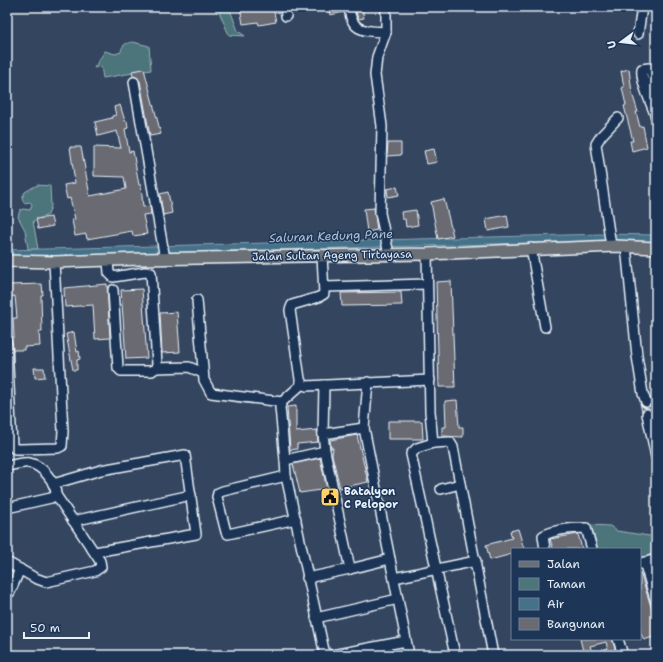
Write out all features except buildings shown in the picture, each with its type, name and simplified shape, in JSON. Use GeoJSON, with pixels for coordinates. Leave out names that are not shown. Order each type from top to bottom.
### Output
{"type":"FeatureCollection","features":[{"type":"Feature","properties":{"kind":"main road","name":"Jalan Sultan Ageng Tirtayasa"},"geometry":{"type":"LineString","coordinates":[[7,261],[108,261],[164,257],[322,255],[388,252],[427,254],[531,248],[611,240],[626,246],[656,248]]}},
{"type":"Feature","properties":{"kind":"street"},"geometry":{"type":"LineString","coordinates":[[349,7],[350,21],[354,25],[370,31],[386,32]]}},
{"type":"Feature","properties":{"kind":"street"},"geometry":{"type":"LineString","coordinates":[[386,7],[386,32],[377,57],[375,75],[382,126],[379,199],[388,252]]}},
{"type":"Feature","properties":{"kind":"street"},"geometry":{"type":"LineString","coordinates":[[638,34],[642,7]]}},
{"type":"Feature","properties":{"kind":"street"},"geometry":{"type":"LineString","coordinates":[[134,82],[164,257]]}},
{"type":"Feature","properties":{"kind":"street"},"geometry":{"type":"LineString","coordinates":[[648,94],[656,117]]}},
{"type":"Feature","properties":{"kind":"street"},"geometry":{"type":"LineString","coordinates":[[611,240],[596,144],[601,136],[618,118]]}},
{"type":"Feature","properties":{"kind":"street"},"geometry":{"type":"LineString","coordinates":[[626,246],[642,388],[648,401]]}},
{"type":"Feature","properties":{"kind":"street"},"geometry":{"type":"LineString","coordinates":[[531,248],[545,327]]}},
{"type":"Feature","properties":{"kind":"street"},"geometry":{"type":"LineString","coordinates":[[427,254],[433,443]]}},
{"type":"Feature","properties":{"kind":"street"},"geometry":{"type":"LineString","coordinates":[[302,384],[290,310],[292,305],[296,303],[319,297],[324,294],[322,255]]}},
{"type":"Feature","properties":{"kind":"street"},"geometry":{"type":"LineString","coordinates":[[108,261],[109,272],[113,278],[145,272],[151,273],[153,286],[156,368]]}},
{"type":"Feature","properties":{"kind":"street"},"geometry":{"type":"LineString","coordinates":[[7,345],[12,446],[15,449],[20,449],[58,448],[62,446],[63,431],[54,262]]}},
{"type":"Feature","properties":{"kind":"street"},"geometry":{"type":"LineString","coordinates":[[324,286],[427,284]]}},
{"type":"Feature","properties":{"kind":"street"},"geometry":{"type":"LineString","coordinates":[[113,290],[118,368],[121,371],[152,371],[156,368],[190,368],[203,373]]}},
{"type":"Feature","properties":{"kind":"street"},"geometry":{"type":"LineString","coordinates":[[197,300],[203,373],[206,387],[211,393],[282,402]]}},
{"type":"Feature","properties":{"kind":"street"},"geometry":{"type":"LineString","coordinates":[[302,384],[306,386],[430,380]]}},
{"type":"Feature","properties":{"kind":"street"},"geometry":{"type":"LineString","coordinates":[[368,382],[364,428],[410,655]]}},
{"type":"Feature","properties":{"kind":"street"},"geometry":{"type":"LineString","coordinates":[[302,384],[282,402],[279,412],[286,476],[324,655]]}},
{"type":"Feature","properties":{"kind":"street"},"geometry":{"type":"LineString","coordinates":[[324,385],[323,434],[325,451],[350,568]]}},
{"type":"Feature","properties":{"kind":"street"},"geometry":{"type":"LineString","coordinates":[[648,413],[656,457]]}},
{"type":"Feature","properties":{"kind":"street"},"geometry":{"type":"LineString","coordinates":[[323,434],[364,428]]}},
{"type":"Feature","properties":{"kind":"street"},"geometry":{"type":"LineString","coordinates":[[455,655],[411,454],[416,448],[433,443],[450,442],[453,447],[493,655]]}},
{"type":"Feature","properties":{"kind":"street"},"geometry":{"type":"LineString","coordinates":[[285,460],[325,451]]}},
{"type":"Feature","properties":{"kind":"street"},"geometry":{"type":"LineString","coordinates":[[53,484],[101,470],[185,455],[196,534],[95,552]]}},
{"type":"Feature","properties":{"kind":"street"},"geometry":{"type":"LineString","coordinates":[[7,466],[28,462],[37,465],[53,484],[56,495],[95,552],[100,561],[101,567],[95,571],[46,582],[7,562]]}},
{"type":"Feature","properties":{"kind":"street"},"geometry":{"type":"LineString","coordinates":[[286,476],[223,491],[218,493],[217,497],[226,532],[228,534],[296,519]]}},
{"type":"Feature","properties":{"kind":"street"},"geometry":{"type":"LineString","coordinates":[[441,488],[460,484]]}},
{"type":"Feature","properties":{"kind":"street"},"geometry":{"type":"LineString","coordinates":[[7,508],[47,499],[56,495]]}},
{"type":"Feature","properties":{"kind":"street"},"geometry":{"type":"LineString","coordinates":[[73,521],[191,495]]}},
{"type":"Feature","properties":{"kind":"street"},"geometry":{"type":"LineString","coordinates":[[545,548],[543,536],[568,529],[581,528],[586,528],[592,548]]}},
{"type":"Feature","properties":{"kind":"street"},"geometry":{"type":"LineString","coordinates":[[307,578],[390,559]]}},
{"type":"Feature","properties":{"kind":"street"},"geometry":{"type":"LineString","coordinates":[[656,559],[642,563],[656,602]]}},
{"type":"Feature","properties":{"kind":"street"},"geometry":{"type":"LineString","coordinates":[[394,578],[436,568],[476,561]]}},
{"type":"Feature","properties":{"kind":"street"},"geometry":{"type":"LineString","coordinates":[[10,592],[20,570]]}},
{"type":"Feature","properties":{"kind":"street"},"geometry":{"type":"LineString","coordinates":[[316,618],[398,599]]}},
{"type":"Feature","properties":{"kind":"street"},"geometry":{"type":"LineString","coordinates":[[618,640],[623,655]]}},
{"type":"Feature","properties":{"kind":"street"},"geometry":{"type":"LineString","coordinates":[[332,655],[406,641]]}},
{"type":"Feature","properties":{"kind":"green space"},"geometry":{"type":"Polygon","coordinates":[[[217,7],[229,7],[238,31],[245,36],[229,35],[217,7]]]}},
{"type":"Feature","properties":{"kind":"green space"},"geometry":{"type":"Polygon","coordinates":[[[133,42],[149,46],[151,70],[103,78],[101,66],[94,68],[105,51],[115,54],[121,52],[124,45],[133,42]]]}},
{"type":"Feature","properties":{"kind":"green space"},"geometry":{"type":"Polygon","coordinates":[[[37,185],[50,186],[51,206],[48,215],[33,221],[38,249],[28,249],[25,230],[18,217],[20,210],[30,210],[32,204],[30,202],[24,203],[22,198],[25,192],[37,185]]]}},
{"type":"Feature","properties":{"kind":"green space"},"geometry":{"type":"Polygon","coordinates":[[[591,525],[610,526],[617,531],[656,537],[656,553],[641,558],[641,548],[598,548],[591,525]]]}},
{"type":"Feature","properties":{"kind":"water"},"geometry":{"type":"Polygon","coordinates":[[[602,234],[656,235],[656,242],[602,241],[7,257],[7,250],[602,234]]]}},
{"type":"Feature","properties":{"kind":"tunnel"},"geometry":{"type":"LineString","coordinates":[[650,413],[651,401]]}},
{"type":"Feature","properties":{"kind":"place","name":"Batalyon C Pelopor"},"geometry":{"type":"Point","coordinates":[330,497]}},
{"type":"Feature","properties":{"kind":"water label","name":"Saluran Kedung Pane"},"geometry":{"type":"Point","coordinates":[331,236]}}]}
